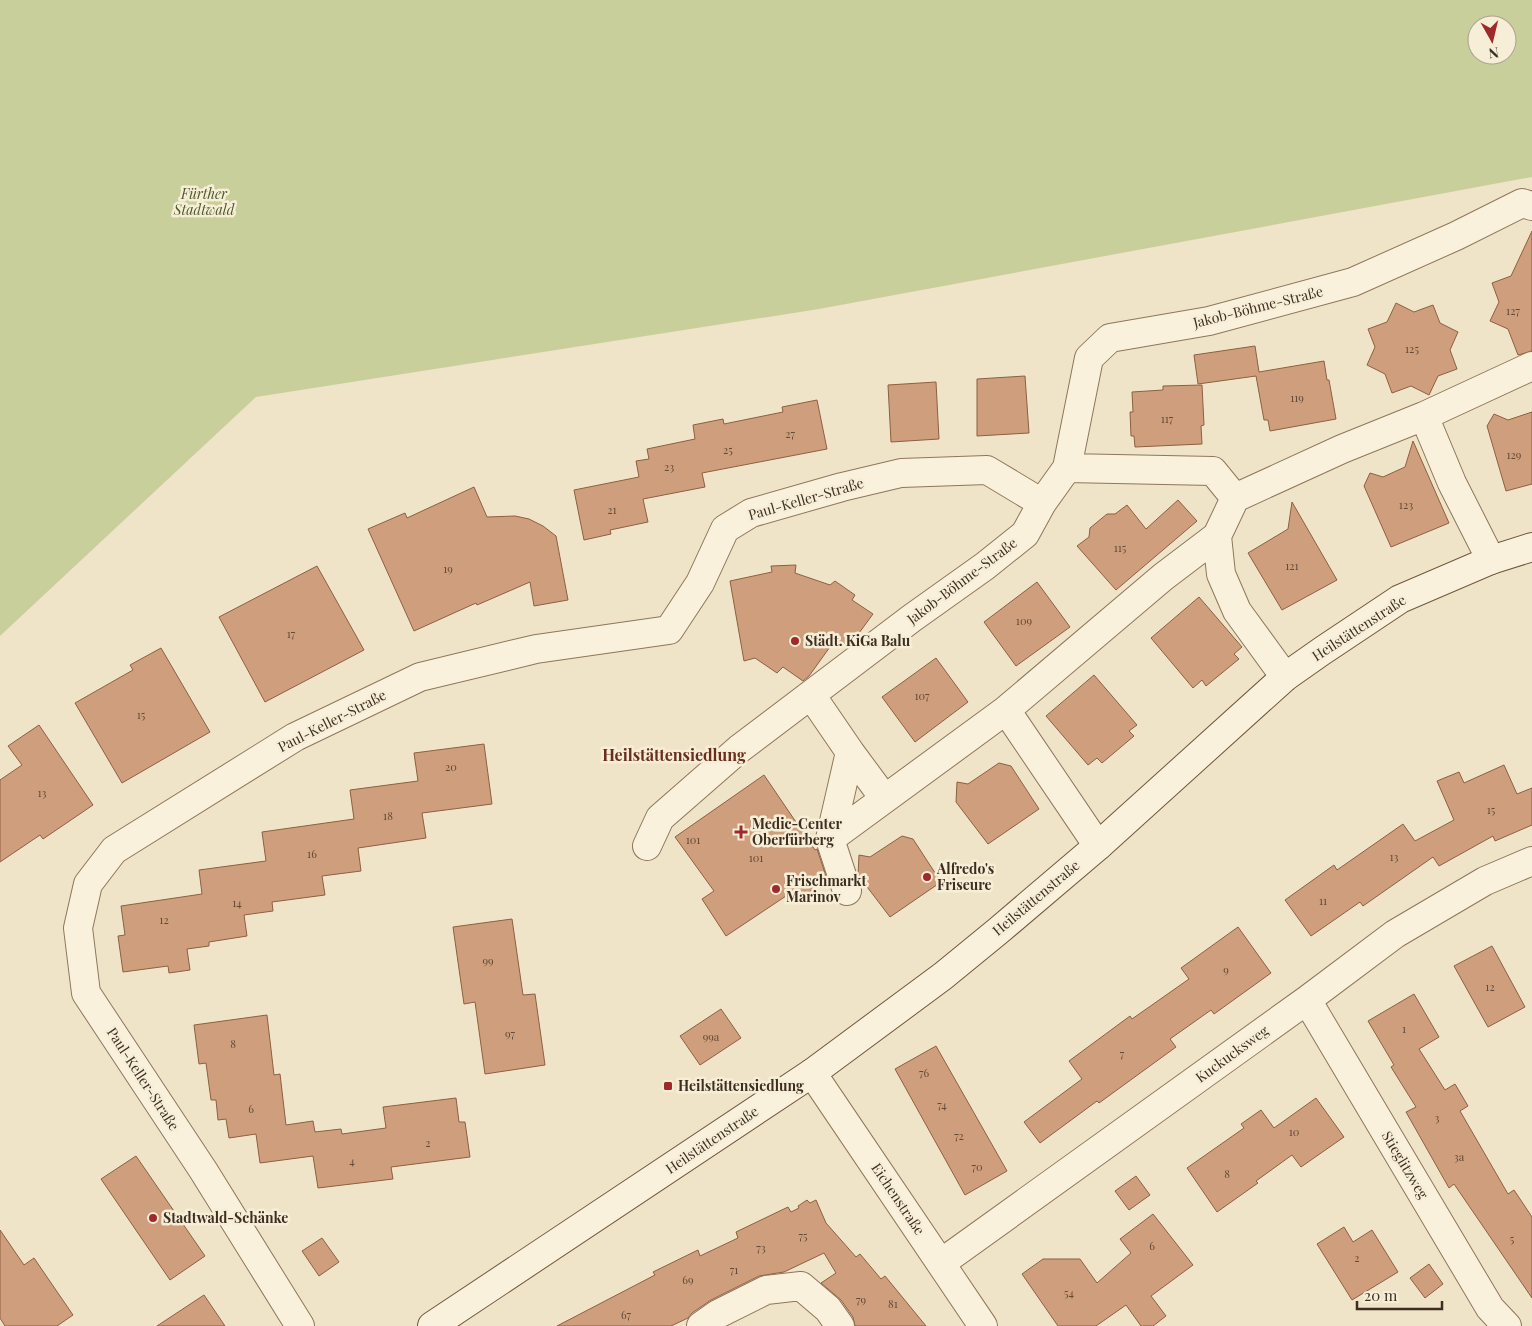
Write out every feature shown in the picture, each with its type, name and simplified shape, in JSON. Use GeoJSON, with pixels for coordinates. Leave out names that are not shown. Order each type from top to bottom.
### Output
{"type":"FeatureCollection","features":[{"type":"Feature","properties":{"kind":"street","name":"Jakob-Böhme-Straße"},"geometry":{"type":"LineString","coordinates":[[646,846],[660,818],[739,749],[912,618],[985,566],[1025,534],[1042,503],[1067,468],[1089,358],[1110,338],[1208,321],[1353,282],[1456,236],[1522,203],[1532,206]]}},
{"type":"Feature","properties":{"kind":"street"},"geometry":{"type":"LineString","coordinates":[[830,839],[1006,710],[1163,577],[1217,536],[1235,498],[1342,449],[1424,416],[1532,366]]}},
{"type":"Feature","properties":{"kind":"street"},"geometry":{"type":"LineString","coordinates":[[1424,416],[1452,483],[1492,560]]}},
{"type":"Feature","properties":{"kind":"street"},"geometry":{"type":"LineString","coordinates":[[1067,468],[1214,471],[1235,498]]}},
{"type":"Feature","properties":{"kind":"street","name":"Paul-Keller-Straße"},"geometry":{"type":"LineString","coordinates":[[300,1326],[203,1170],[86,993],[78,928],[88,884],[114,850],[295,737],[420,677],[536,649],[669,630],[700,583],[725,529],[751,513],[842,487],[901,473],[987,470],[1042,503]]}},
{"type":"Feature","properties":{"kind":"street"},"geometry":{"type":"LineString","coordinates":[[1217,536],[1222,574],[1237,611],[1285,677]]}},
{"type":"Feature","properties":{"kind":"street","name":"Heilstättenstraße"},"geometry":{"type":"LineString","coordinates":[[432,1326],[812,1073],[943,976],[1098,846],[1285,677],[1400,599],[1492,560],[1532,547]]}},
{"type":"Feature","properties":{"kind":"street"},"geometry":{"type":"LineString","coordinates":[[811,695],[884,798]]}},
{"type":"Feature","properties":{"kind":"street"},"geometry":{"type":"LineString","coordinates":[[1006,710],[1098,846]]}},
{"type":"Feature","properties":{"kind":"street"},"geometry":{"type":"LineString","coordinates":[[847,891],[830,839],[850,752]]}},
{"type":"Feature","properties":{"kind":"street","name":"Kuckucksweg"},"geometry":{"type":"LineString","coordinates":[[941,1263],[1396,934],[1485,881],[1532,861]]}},
{"type":"Feature","properties":{"kind":"street","name":"Stieglitzweg"},"geometry":{"type":"LineString","coordinates":[[1307,1000],[1490,1308],[1507,1326]]}},
{"type":"Feature","properties":{"kind":"street","name":"Eichenstraße"},"geometry":{"type":"LineString","coordinates":[[812,1073],[983,1326]]}},
{"type":"Feature","properties":{"kind":"street"},"geometry":{"type":"LineString","coordinates":[[702,1326],[718,1314],[766,1290],[801,1286],[828,1309],[840,1326]]}},
{"type":"Feature","properties":{"kind":"green space","name":"Fürther Stadtwald"},"geometry":{"type":"Polygon","coordinates":[[[0,0],[1532,0],[1532,177],[819,309],[256,397],[0,636],[0,0]]]}},
{"type":"Feature","properties":{"kind":"building"},"geometry":{"type":"Polygon","coordinates":[[[1532,231],[1532,351],[1518,355],[1508,329],[1490,321],[1499,302],[1492,283],[1511,276],[1532,231]]]}},
{"type":"Feature","properties":{"kind":"building"},"geometry":{"type":"Polygon","coordinates":[[[1396,303],[1414,312],[1433,305],[1440,323],[1458,332],[1450,350],[1457,369],[1438,376],[1429,395],[1411,386],[1392,393],[1385,374],[1367,365],[1375,347],[1368,329],[1387,322],[1396,303]]]}},
{"type":"Feature","properties":{"kind":"building"},"geometry":{"type":"Polygon","coordinates":[[[1255,346],[1259,372],[1324,361],[1336,419],[1270,431],[1268,420],[1264,420],[1256,376],[1198,384],[1194,355],[1255,346]]]}},
{"type":"Feature","properties":{"kind":"building"},"geometry":{"type":"Polygon","coordinates":[[[1025,376],[1029,433],[977,436],[977,379],[1025,376]]]}},
{"type":"Feature","properties":{"kind":"building"},"geometry":{"type":"Polygon","coordinates":[[[936,382],[939,439],[891,442],[888,385],[936,382]]]}},
{"type":"Feature","properties":{"kind":"building"},"geometry":{"type":"Polygon","coordinates":[[[1202,385],[1204,425],[1201,426],[1202,444],[1135,447],[1134,436],[1131,436],[1130,412],[1133,412],[1132,392],[1163,390],[1163,386],[1202,385]]]}},
{"type":"Feature","properties":{"kind":"building"},"geometry":{"type":"Polygon","coordinates":[[[817,400],[827,449],[702,473],[705,487],[643,499],[648,522],[610,530],[611,534],[584,540],[574,490],[639,477],[636,461],[649,459],[647,449],[695,439],[693,425],[723,419],[724,424],[783,412],[782,407],[817,400]]]}},
{"type":"Feature","properties":{"kind":"building"},"geometry":{"type":"Polygon","coordinates":[[[1532,412],[1532,484],[1506,491],[1487,426],[1494,414],[1508,420],[1532,412]]]}},
{"type":"Feature","properties":{"kind":"building"},"geometry":{"type":"Polygon","coordinates":[[[1413,441],[1449,523],[1391,547],[1364,486],[1370,473],[1383,477],[1405,467],[1413,441]]]}},
{"type":"Feature","properties":{"kind":"building"},"geometry":{"type":"Polygon","coordinates":[[[474,487],[487,517],[515,516],[529,519],[543,526],[556,536],[568,600],[534,606],[530,582],[477,605],[476,603],[414,631],[368,529],[405,513],[407,518],[474,487]]]}},
{"type":"Feature","properties":{"kind":"building"},"geometry":{"type":"Polygon","coordinates":[[[1178,500],[1197,521],[1116,590],[1077,546],[1089,537],[1090,528],[1107,514],[1115,514],[1127,505],[1146,529],[1178,500]]]}},
{"type":"Feature","properties":{"kind":"building"},"geometry":{"type":"Polygon","coordinates":[[[1292,502],[1337,580],[1282,610],[1248,553],[1288,529],[1292,502]]]}},
{"type":"Feature","properties":{"kind":"building"},"geometry":{"type":"Polygon","coordinates":[[[796,565],[795,573],[830,585],[835,581],[855,595],[852,600],[873,614],[847,648],[835,640],[809,676],[803,681],[783,667],[777,673],[755,658],[744,661],[730,581],[772,572],[771,566],[796,565]]]}},
{"type":"Feature","properties":{"kind":"building"},"geometry":{"type":"Polygon","coordinates":[[[317,566],[364,650],[265,702],[219,617],[317,566]]]}},
{"type":"Feature","properties":{"kind":"building"},"geometry":{"type":"Polygon","coordinates":[[[1037,582],[1070,627],[1016,666],[984,622],[1037,582]]]}},
{"type":"Feature","properties":{"kind":"building"},"geometry":{"type":"Polygon","coordinates":[[[1199,597],[1242,647],[1234,654],[1239,659],[1206,686],[1202,680],[1193,688],[1151,638],[1199,597]]]}},
{"type":"Feature","properties":{"kind":"building"},"geometry":{"type":"Polygon","coordinates":[[[161,648],[210,732],[122,783],[75,703],[133,670],[130,665],[161,648]]]}},
{"type":"Feature","properties":{"kind":"building"},"geometry":{"type":"Polygon","coordinates":[[[936,658],[968,702],[915,742],[882,697],[936,658]]]}},
{"type":"Feature","properties":{"kind":"building"},"geometry":{"type":"Polygon","coordinates":[[[1094,675],[1137,725],[1129,731],[1134,736],[1102,763],[1097,758],[1088,765],[1046,716],[1094,675]]]}},
{"type":"Feature","properties":{"kind":"building"},"geometry":{"type":"Polygon","coordinates":[[[39,725],[93,805],[43,839],[40,835],[0,862],[0,780],[22,765],[8,746],[39,725]]]}},
{"type":"Feature","properties":{"kind":"building"},"geometry":{"type":"Polygon","coordinates":[[[484,744],[492,804],[422,813],[426,838],[358,848],[361,871],[322,876],[325,895],[272,902],[273,911],[244,915],[247,936],[209,942],[209,946],[187,949],[190,970],[169,973],[168,966],[123,972],[118,936],[125,935],[121,906],[202,894],[199,870],[266,861],[262,832],[354,819],[350,790],[418,781],[414,753],[484,744]]]}},
{"type":"Feature","properties":{"kind":"building"},"geometry":{"type":"Polygon","coordinates":[[[999,763],[1011,766],[1039,809],[988,844],[956,802],[957,782],[968,784],[999,763]]]}},
{"type":"Feature","properties":{"kind":"building"},"geometry":{"type":"Polygon","coordinates":[[[1504,765],[1517,794],[1532,788],[1532,825],[1495,841],[1493,836],[1439,866],[1433,857],[1363,906],[1360,902],[1311,936],[1285,900],[1334,865],[1337,870],[1403,824],[1415,841],[1454,820],[1437,781],[1459,772],[1464,783],[1504,765]]]}},
{"type":"Feature","properties":{"kind":"building"},"geometry":{"type":"Polygon","coordinates":[[[764,775],[815,850],[817,849],[827,879],[798,900],[792,892],[726,936],[702,899],[714,891],[675,837],[764,775]]]}},
{"type":"Feature","properties":{"kind":"building"},"geometry":{"type":"Polygon","coordinates":[[[902,836],[913,839],[941,882],[890,917],[858,875],[859,855],[870,857],[902,836]]]}},
{"type":"Feature","properties":{"kind":"building"},"geometry":{"type":"Polygon","coordinates":[[[512,919],[523,995],[535,994],[545,1065],[485,1074],[475,1002],[464,1004],[453,927],[512,919]]]}},
{"type":"Feature","properties":{"kind":"building"},"geometry":{"type":"Polygon","coordinates":[[[1238,927],[1271,973],[1214,1014],[1211,1010],[1170,1039],[1176,1047],[1040,1143],[1024,1122],[1082,1079],[1069,1061],[1130,1016],[1132,1019],[1189,979],[1181,968],[1238,927]]]}},
{"type":"Feature","properties":{"kind":"building"},"geometry":{"type":"Polygon","coordinates":[[[1492,946],[1525,1007],[1488,1027],[1454,966],[1492,946]]]}},
{"type":"Feature","properties":{"kind":"building"},"geometry":{"type":"Polygon","coordinates":[[[1414,994],[1439,1037],[1419,1049],[1445,1090],[1455,1084],[1468,1106],[1460,1111],[1508,1194],[1514,1190],[1532,1217],[1532,1298],[1454,1184],[1449,1188],[1406,1112],[1416,1107],[1391,1067],[1394,1065],[1368,1021],[1414,994]]]}},
{"type":"Feature","properties":{"kind":"building"},"geometry":{"type":"Polygon","coordinates":[[[721,1009],[741,1038],[700,1065],[680,1036],[721,1009]]]}},
{"type":"Feature","properties":{"kind":"building"},"geometry":{"type":"Polygon","coordinates":[[[267,1015],[274,1075],[280,1074],[286,1125],[313,1121],[315,1132],[341,1129],[342,1134],[386,1128],[383,1107],[456,1098],[459,1122],[465,1122],[470,1157],[391,1167],[393,1179],[318,1188],[313,1156],[260,1163],[256,1134],[229,1138],[226,1119],[218,1120],[216,1100],[211,1100],[206,1063],[199,1064],[194,1025],[267,1015]]]}},
{"type":"Feature","properties":{"kind":"building"},"geometry":{"type":"Polygon","coordinates":[[[936,1046],[1007,1171],[965,1195],[895,1069],[936,1046]]]}},
{"type":"Feature","properties":{"kind":"building"},"geometry":{"type":"Polygon","coordinates":[[[1316,1098],[1344,1137],[1301,1167],[1292,1155],[1256,1181],[1258,1183],[1217,1212],[1187,1168],[1244,1128],[1241,1124],[1261,1110],[1274,1128],[1316,1098]]]}},
{"type":"Feature","properties":{"kind":"building","name":"Stadtwald-Schänke"},"geometry":{"type":"Polygon","coordinates":[[[136,1156],[205,1256],[170,1280],[101,1179],[136,1156]]]}},
{"type":"Feature","properties":{"kind":"building"},"geometry":{"type":"Polygon","coordinates":[[[1136,1176],[1150,1195],[1129,1210],[1115,1191],[1136,1176]]]}},
{"type":"Feature","properties":{"kind":"building"},"geometry":{"type":"Polygon","coordinates":[[[807,1200],[810,1203],[816,1200],[826,1223],[856,1257],[860,1254],[881,1279],[885,1276],[926,1326],[855,1326],[853,1317],[841,1300],[821,1283],[836,1273],[824,1253],[784,1272],[759,1276],[711,1300],[688,1318],[671,1326],[557,1326],[655,1275],[653,1272],[698,1250],[700,1256],[738,1238],[736,1232],[788,1207],[791,1212],[799,1208],[798,1206],[807,1200]]]}},
{"type":"Feature","properties":{"kind":"building"},"geometry":{"type":"Polygon","coordinates":[[[1153,1214],[1193,1265],[1151,1296],[1166,1316],[1153,1326],[1141,1326],[1126,1305],[1096,1326],[1058,1326],[1022,1274],[1043,1259],[1080,1259],[1097,1283],[1131,1253],[1120,1239],[1153,1214]]]}},
{"type":"Feature","properties":{"kind":"building"},"geometry":{"type":"Polygon","coordinates":[[[1344,1227],[1353,1242],[1372,1230],[1398,1272],[1352,1300],[1317,1244],[1344,1227]]]}},
{"type":"Feature","properties":{"kind":"building"},"geometry":{"type":"Polygon","coordinates":[[[0,1230],[24,1265],[34,1258],[73,1315],[57,1326],[5,1326],[0,1318],[0,1230]]]}},
{"type":"Feature","properties":{"kind":"building"},"geometry":{"type":"Polygon","coordinates":[[[322,1238],[339,1262],[319,1276],[302,1251],[322,1238]]]}},
{"type":"Feature","properties":{"kind":"building"},"geometry":{"type":"Polygon","coordinates":[[[1429,1264],[1443,1284],[1425,1298],[1410,1278],[1429,1264]]]}},
{"type":"Feature","properties":{"kind":"building"},"geometry":{"type":"Polygon","coordinates":[[[204,1295],[225,1326],[157,1326],[204,1295]]]}},
{"type":"Feature","properties":{"kind":"place","name":"Städt. KiGa Balu"},"geometry":{"type":"Point","coordinates":[795,641]}},
{"type":"Feature","properties":{"kind":"place","name":"Medic-Center Oberfürberg"},"geometry":{"type":"Point","coordinates":[741,832]}},
{"type":"Feature","properties":{"kind":"place","name":"Alfredo's Friseure"},"geometry":{"type":"Point","coordinates":[927,877]}},
{"type":"Feature","properties":{"kind":"place","name":"Frischmarkt Marinov"},"geometry":{"type":"Point","coordinates":[776,889]}},
{"type":"Feature","properties":{"kind":"place","name":"Heilstättensiedlung"},"geometry":{"type":"Point","coordinates":[668,1086]}},
{"type":"Feature","properties":{"kind":"place","name":"Stadtwald-Schänke"},"geometry":{"type":"Point","coordinates":[153,1218]}},
{"type":"Feature","properties":{"kind":"district","name":"Heilstättensiedlung"},"geometry":{"type":"Point","coordinates":[674,755]}}]}
